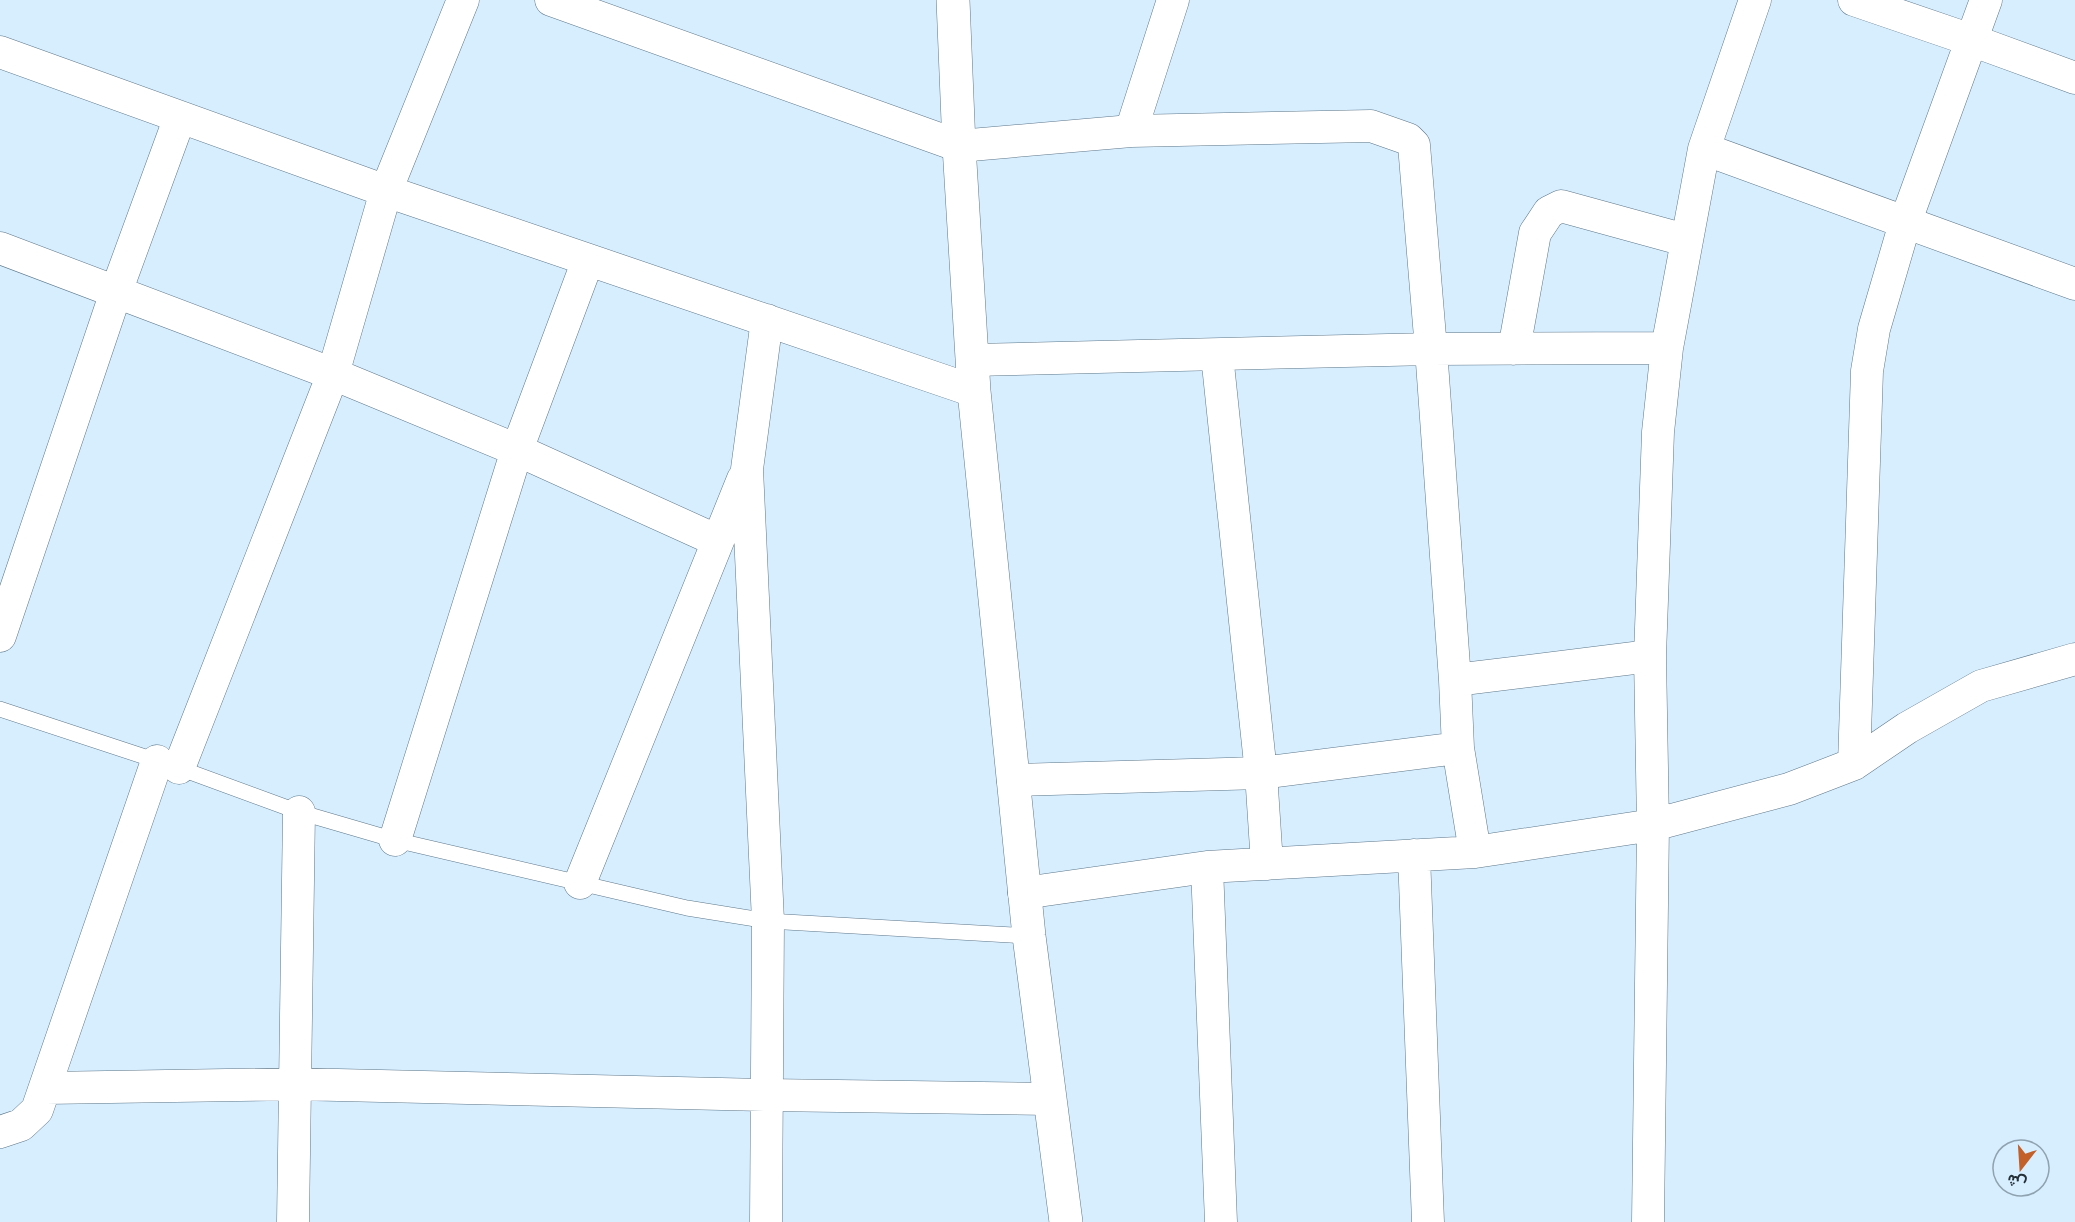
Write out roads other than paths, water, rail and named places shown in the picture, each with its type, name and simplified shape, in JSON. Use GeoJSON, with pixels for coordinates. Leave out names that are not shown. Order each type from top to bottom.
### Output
{"type":"FeatureCollection","features":[{"type":"Feature","properties":{"kind":"street"},"geometry":{"type":"LineString","coordinates":[[0,1132],[21,1125],[37,1110],[46,1088],[168,764],[333,374],[386,191],[463,0]]}},
{"type":"Feature","properties":{"kind":"street"},"geometry":{"type":"LineString","coordinates":[[551,0],[959,146],[1131,131],[1371,126],[1408,139],[1414,145],[1431,349],[1458,748],[1475,852]]}},
{"type":"Feature","properties":{"kind":"street"},"geometry":{"type":"LineString","coordinates":[[953,0],[973,376],[1024,893],[1066,1222]]}},
{"type":"Feature","properties":{"kind":"street"},"geometry":{"type":"LineString","coordinates":[[1131,131],[1173,0]]}},
{"type":"Feature","properties":{"kind":"street"},"geometry":{"type":"LineString","coordinates":[[1648,1222],[1653,825],[1650,656],[1658,432],[1667,348],[1685,240],[1704,148],[1755,0]]}},
{"type":"Feature","properties":{"kind":"street"},"geometry":{"type":"LineString","coordinates":[[1854,0],[2075,78]]}},
{"type":"Feature","properties":{"kind":"street"},"geometry":{"type":"LineString","coordinates":[[1854,764],[1868,371],[1874,329],[1905,223],[1986,0]]}},
{"type":"Feature","properties":{"kind":"street"},"geometry":{"type":"LineString","coordinates":[[0,52],[386,191],[767,320],[973,376],[1217,355],[1431,349],[1667,348]]}},
{"type":"Feature","properties":{"kind":"street"},"geometry":{"type":"LineString","coordinates":[[0,636],[116,292],[180,117]]}},
{"type":"Feature","properties":{"kind":"street"},"geometry":{"type":"LineString","coordinates":[[1704,148],[2075,284]]}},
{"type":"Feature","properties":{"kind":"street"},"geometry":{"type":"LineString","coordinates":[[1514,349],[1535,233],[1549,212],[1561,206],[1685,240]]}},
{"type":"Feature","properties":{"kind":"street"},"geometry":{"type":"LineString","coordinates":[[0,248],[333,374],[517,450],[718,541]]}},
{"type":"Feature","properties":{"kind":"street"},"geometry":{"type":"LineString","coordinates":[[395,840],[517,450],[588,260]]}},
{"type":"Feature","properties":{"kind":"street"},"geometry":{"type":"LineString","coordinates":[[766,1222],[768,921],[747,469],[767,320]]}},
{"type":"Feature","properties":{"kind":"street"},"geometry":{"type":"LineString","coordinates":[[1217,355],[1262,773],[1267,864]]}},
{"type":"Feature","properties":{"kind":"street"},"geometry":{"type":"LineString","coordinates":[[580,883],[747,469]]}},
{"type":"Feature","properties":{"kind":"street"},"geometry":{"type":"LineString","coordinates":[[1455,680],[1650,656]]}},
{"type":"Feature","properties":{"kind":"street"},"geometry":{"type":"LineString","coordinates":[[1024,893],[1207,867],[1475,852],[1653,825],[1789,789],[1854,764],[1907,728],[1981,686],[2075,658]]}},
{"type":"Feature","properties":{"kind":"street"},"geometry":{"type":"LineString","coordinates":[[1013,780],[1262,773],[1458,748]]}},
{"type":"Feature","properties":{"kind":"street"},"geometry":{"type":"LineString","coordinates":[[293,1222],[299,812]]}},
{"type":"Feature","properties":{"kind":"street"},"geometry":{"type":"LineString","coordinates":[[1414,855],[1428,1222]]}},
{"type":"Feature","properties":{"kind":"street"},"geometry":{"type":"LineString","coordinates":[[1207,867],[1221,1222]]}},
{"type":"Feature","properties":{"kind":"street"},"geometry":{"type":"LineString","coordinates":[[46,1088],[295,1084],[1050,1099]]}},
{"type":"Feature","properties":{"kind":"lane"},"geometry":{"type":"LineString","coordinates":[[0,709],[168,764],[299,812],[395,840],[687,909],[768,921],[1029,936]]}}]}
